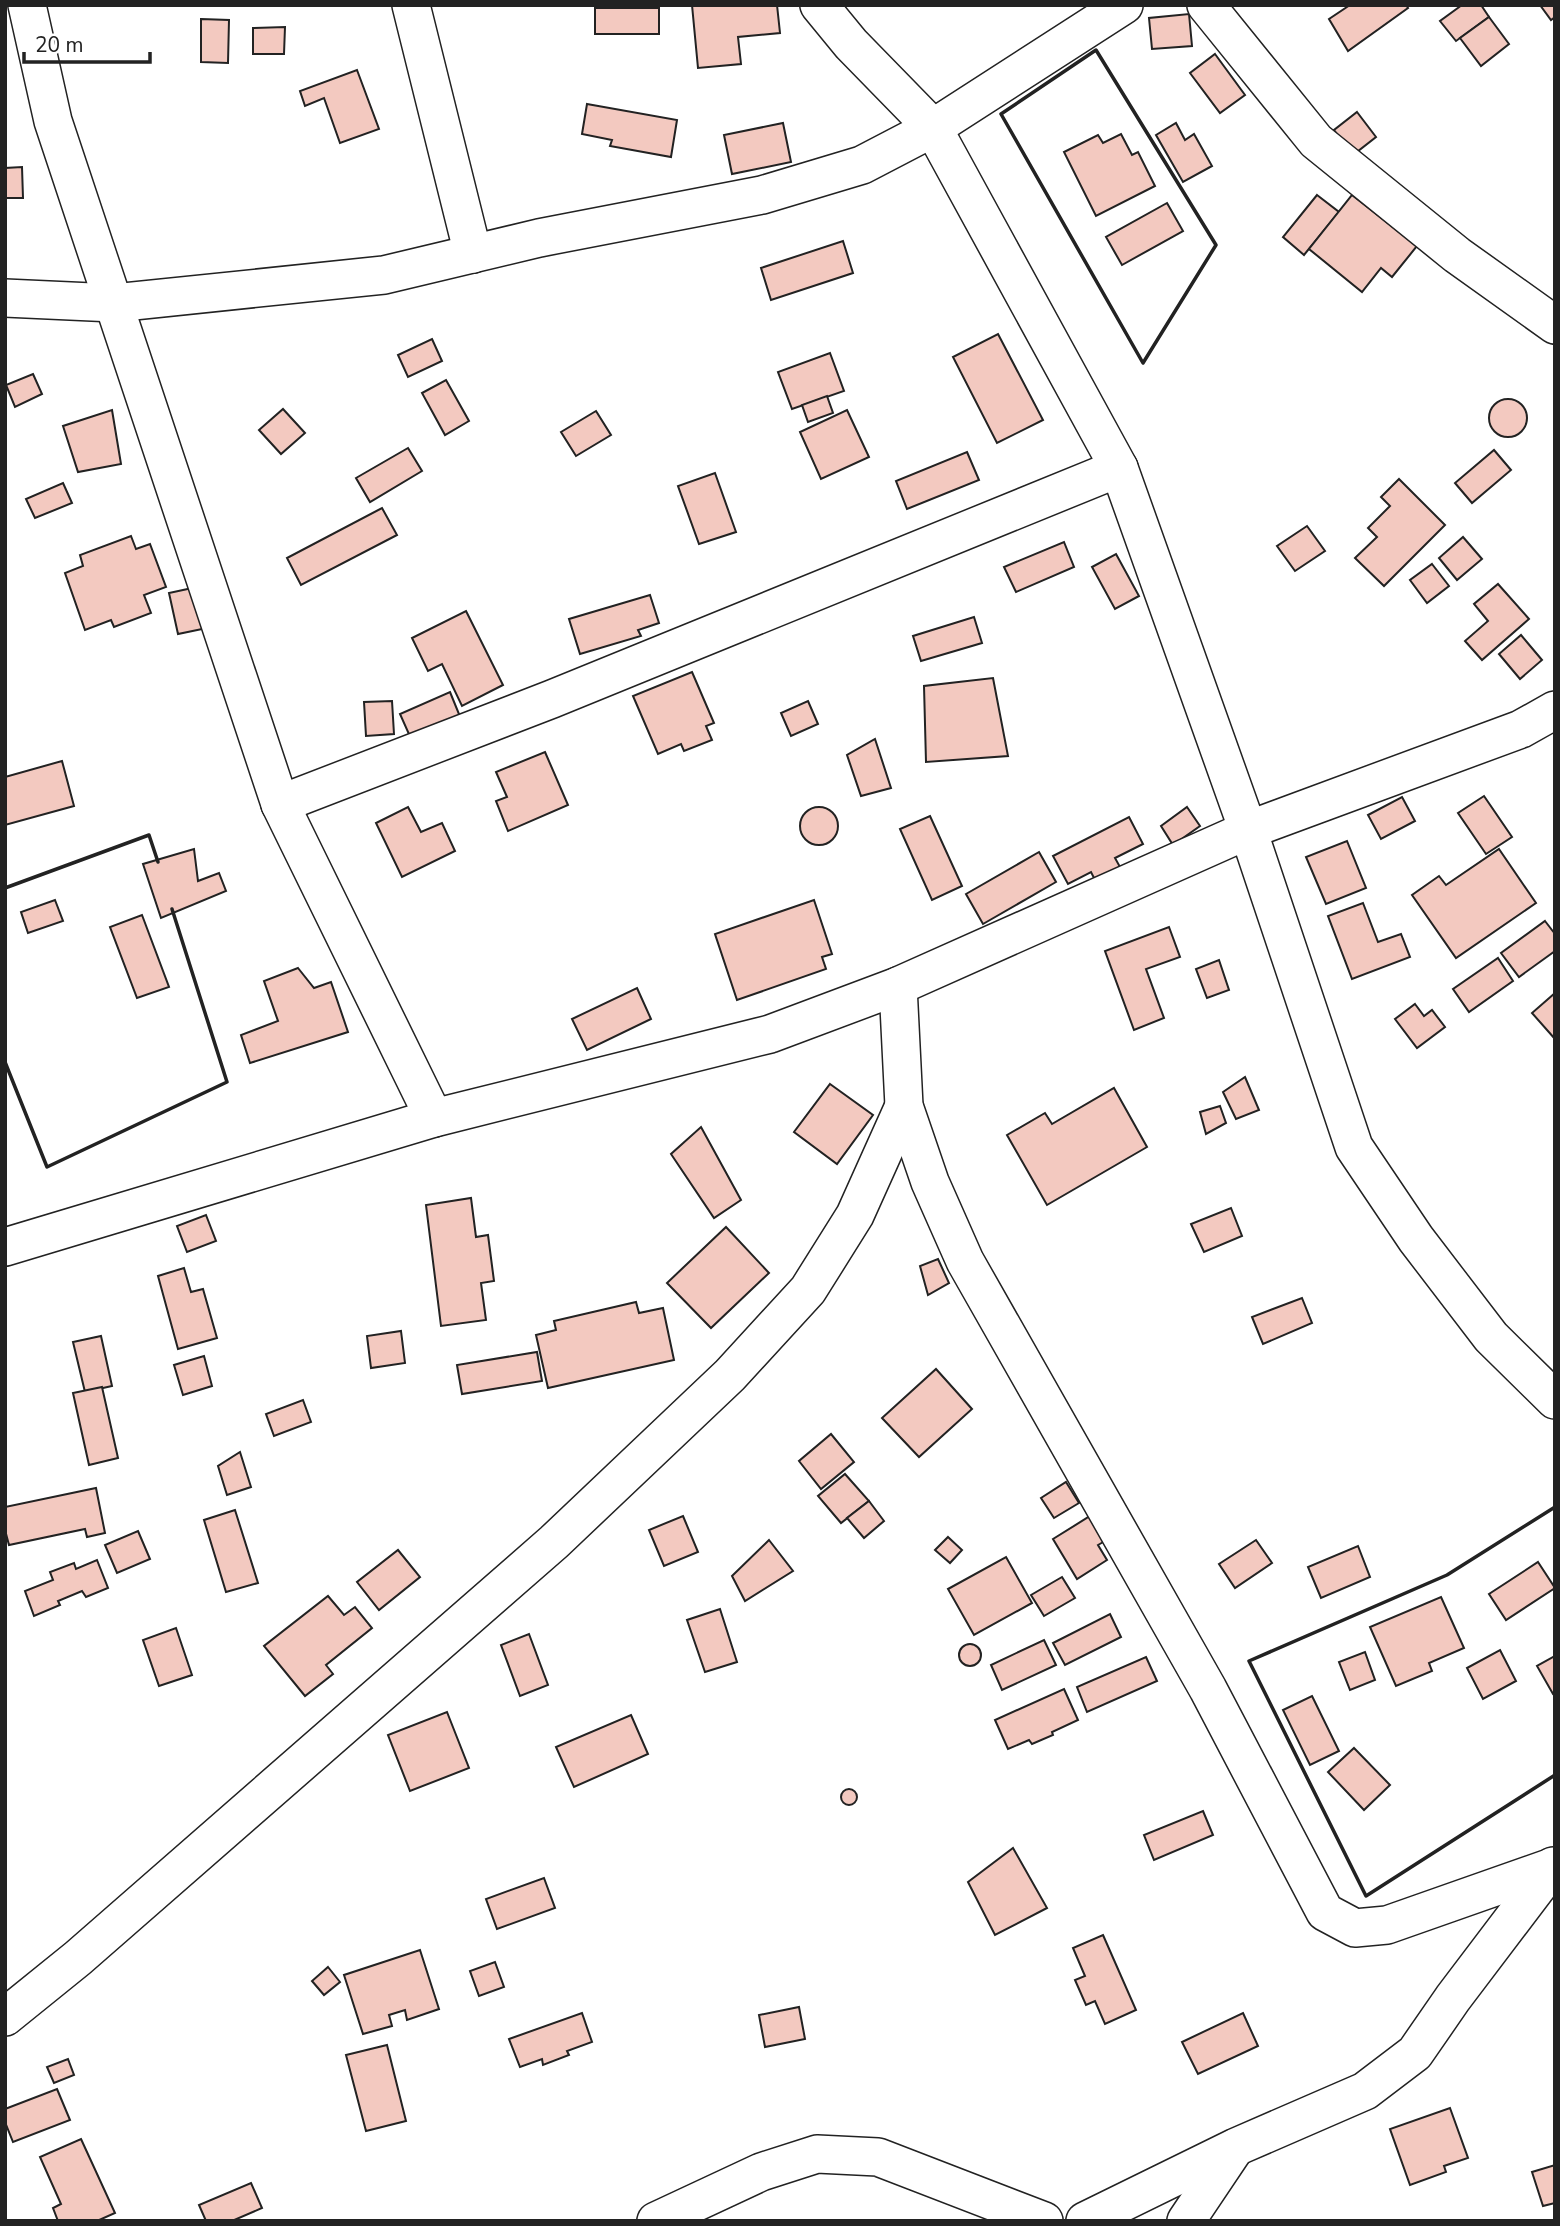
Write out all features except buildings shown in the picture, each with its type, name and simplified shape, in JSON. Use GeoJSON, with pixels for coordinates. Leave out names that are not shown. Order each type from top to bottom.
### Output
{"type":"FeatureCollection","features":[{"type":"Feature","properties":{"kind":"street"},"geometry":{"type":"LineString","coordinates":[[27,5],[53,121],[280,804],[434,1118]]}},
{"type":"Feature","properties":{"kind":"street"},"geometry":{"type":"LineString","coordinates":[[411,5],[473,254]]}},
{"type":"Feature","properties":{"kind":"street"},"geometry":{"type":"LineString","coordinates":[[819,5],[851,44],[933,128],[1119,468],[1248,830],[1354,1147],[1416,1239],[1491,1337],[1555,1400]]}},
{"type":"Feature","properties":{"kind":"street"},"geometry":{"type":"LineString","coordinates":[[5,298],[114,303],[384,275],[539,238],[762,195],[862,165],[933,128],[1124,5]]}},
{"type":"Feature","properties":{"kind":"street"},"geometry":{"type":"LineString","coordinates":[[1206,5],[1316,141],[1457,255],[1555,324]]}},
{"type":"Feature","properties":{"kind":"street"},"geometry":{"type":"LineString","coordinates":[[280,804],[565,694],[1119,468]]}},
{"type":"Feature","properties":{"kind":"street"},"geometry":{"type":"LineString","coordinates":[[5,1247],[434,1118],[770,1034],[898,986],[1248,830],[1521,729],[1555,710]]}},
{"type":"Feature","properties":{"kind":"street"},"geometry":{"type":"LineString","coordinates":[[898,986],[904,1106],[930,1182],[965,1261],[1208,1689],[1325,1912],[1355,1928],[1387,1925],[1553,1865]]}},
{"type":"Feature","properties":{"kind":"street"},"geometry":{"type":"LineString","coordinates":[[5,2017],[78,1958],[554,1542],[730,1375],[808,1290],[855,1215],[904,1106]]}},
{"type":"Feature","properties":{"kind":"street"},"geometry":{"type":"LineString","coordinates":[[1085,2221],[1236,2147],[1365,2091],[1415,2053],[1553,1865]]}},
{"type":"Feature","properties":{"kind":"street"},"geometry":{"type":"LineString","coordinates":[[1185,2221],[1236,2147]]}},
{"type":"Feature","properties":{"kind":"street"},"geometry":{"type":"LineString","coordinates":[[656,2221],[761,2172],[817,2154],[878,2157],[1044,2221]]}},
{"type":"Feature","properties":{"kind":"wall"},"geometry":{"type":"LineString","coordinates":[[1096,50],[1216,245],[1143,363],[1001,114],[1096,50]]}},
{"type":"Feature","properties":{"kind":"wall"},"geometry":{"type":"LineString","coordinates":[[5,888],[149,835],[158,862]]}},
{"type":"Feature","properties":{"kind":"wall"},"geometry":{"type":"LineString","coordinates":[[5,1062],[47,1167],[227,1082],[172,909]]}},
{"type":"Feature","properties":{"kind":"wall"},"geometry":{"type":"LineString","coordinates":[[1555,1507],[1447,1575],[1249,1661],[1366,1896],[1555,1775]]}}]}
